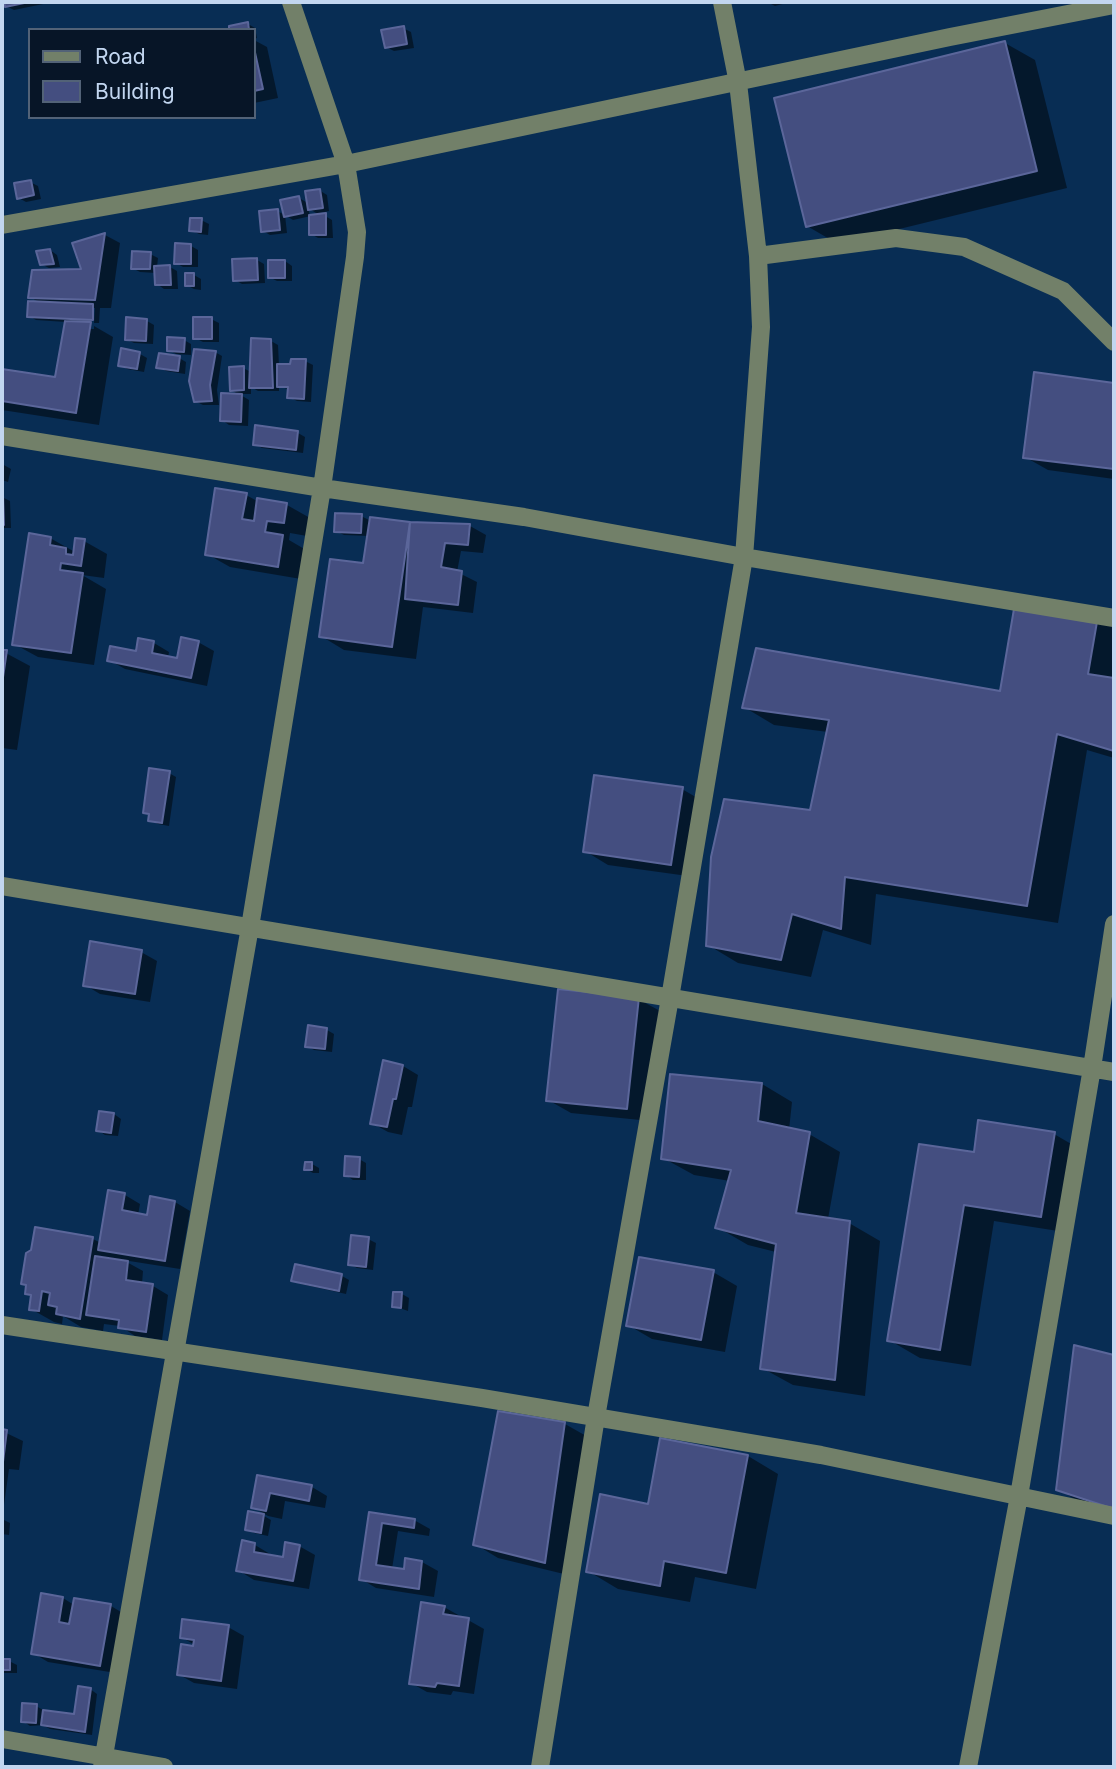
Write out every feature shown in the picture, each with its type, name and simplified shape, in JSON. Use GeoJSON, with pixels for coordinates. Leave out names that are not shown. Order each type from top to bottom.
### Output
{"type":"FeatureCollection","features":[{"type":"Feature","properties":{"kind":"street"},"geometry":{"type":"LineString","coordinates":[[103,1762],[250,927],[322,488],[355,257],[357,232],[346,164],[291,2]]}},
{"type":"Feature","properties":{"kind":"street"},"geometry":{"type":"LineString","coordinates":[[540,1767],[596,1417],[744,557],[761,327],[758,256],[738,83],[722,2]]}},
{"type":"Feature","properties":{"kind":"street"},"geometry":{"type":"LineString","coordinates":[[2,225],[346,164],[1114,5]]}},
{"type":"Feature","properties":{"kind":"street"},"geometry":{"type":"LineString","coordinates":[[758,256],[896,238],[964,247],[1063,290],[1114,342]]}},
{"type":"Feature","properties":{"kind":"street"},"geometry":{"type":"LineString","coordinates":[[2,436],[322,488],[524,517],[744,557],[1114,618]]}},
{"type":"Feature","properties":{"kind":"street"},"geometry":{"type":"LineString","coordinates":[[2,886],[1114,1072]]}},
{"type":"Feature","properties":{"kind":"street"},"geometry":{"type":"LineString","coordinates":[[968,1767],[1018,1496],[1092,1068],[1114,924]]}},
{"type":"Feature","properties":{"kind":"street"},"geometry":{"type":"LineString","coordinates":[[2,1325],[469,1396],[821,1455],[1114,1516]]}},
{"type":"Feature","properties":{"kind":"street"},"geometry":{"type":"LineString","coordinates":[[2,1740],[103,1762],[164,1767]]}},
{"type":"Feature","properties":{"kind":"building"},"geometry":{"type":"Polygon","coordinates":[[[4,2],[29,2],[5,7],[4,2]]]}},
{"type":"Feature","properties":{"kind":"building"},"geometry":{"type":"Polygon","coordinates":[[[248,22],[249,28],[229,28],[248,22]]]}},
{"type":"Feature","properties":{"kind":"building"},"geometry":{"type":"Polygon","coordinates":[[[404,26],[407,44],[385,48],[381,30],[404,26]]]}},
{"type":"Feature","properties":{"kind":"building"},"geometry":{"type":"Polygon","coordinates":[[[1005,41],[1037,171],[806,227],[774,98],[1005,41]]]}},
{"type":"Feature","properties":{"kind":"building"},"geometry":{"type":"Polygon","coordinates":[[[256,57],[263,89],[256,91],[256,57]]]}},
{"type":"Feature","properties":{"kind":"building"},"geometry":{"type":"Polygon","coordinates":[[[31,180],[34,195],[17,199],[14,183],[31,180]]]}},
{"type":"Feature","properties":{"kind":"building"},"geometry":{"type":"Polygon","coordinates":[[[320,189],[323,208],[308,210],[305,191],[320,189]]]}},
{"type":"Feature","properties":{"kind":"building"},"geometry":{"type":"Polygon","coordinates":[[[299,196],[303,213],[284,217],[280,200],[299,196]]]}},
{"type":"Feature","properties":{"kind":"building"},"geometry":{"type":"Polygon","coordinates":[[[278,209],[280,230],[261,232],[259,211],[278,209]]]}},
{"type":"Feature","properties":{"kind":"building"},"geometry":{"type":"Polygon","coordinates":[[[326,213],[326,235],[309,235],[309,215],[326,213]]]}},
{"type":"Feature","properties":{"kind":"building"},"geometry":{"type":"Polygon","coordinates":[[[190,218],[202,218],[201,232],[189,231],[190,218]]]}},
{"type":"Feature","properties":{"kind":"building"},"geometry":{"type":"Polygon","coordinates":[[[105,233],[95,300],[28,298],[32,270],[81,269],[72,243],[105,233]]]}},
{"type":"Feature","properties":{"kind":"building"},"geometry":{"type":"Polygon","coordinates":[[[175,243],[191,244],[191,264],[174,264],[175,243]]]}},
{"type":"Feature","properties":{"kind":"building"},"geometry":{"type":"Polygon","coordinates":[[[50,249],[54,264],[40,265],[36,251],[50,249]]]}},
{"type":"Feature","properties":{"kind":"building"},"geometry":{"type":"Polygon","coordinates":[[[132,251],[151,252],[150,269],[131,269],[132,251]]]}},
{"type":"Feature","properties":{"kind":"building"},"geometry":{"type":"Polygon","coordinates":[[[257,258],[258,280],[233,281],[232,259],[257,258]]]}},
{"type":"Feature","properties":{"kind":"building"},"geometry":{"type":"Polygon","coordinates":[[[268,260],[285,260],[285,278],[268,278],[268,260]]]}},
{"type":"Feature","properties":{"kind":"building"},"geometry":{"type":"Polygon","coordinates":[[[170,265],[171,285],[155,285],[154,266],[170,265]]]}},
{"type":"Feature","properties":{"kind":"building"},"geometry":{"type":"Polygon","coordinates":[[[185,273],[194,273],[194,286],[185,286],[185,273]]]}},
{"type":"Feature","properties":{"kind":"building"},"geometry":{"type":"Polygon","coordinates":[[[28,301],[93,304],[93,320],[27,317],[28,301]]]}},
{"type":"Feature","properties":{"kind":"building"},"geometry":{"type":"Polygon","coordinates":[[[126,317],[147,319],[146,341],[125,340],[126,317]]]}},
{"type":"Feature","properties":{"kind":"building"},"geometry":{"type":"Polygon","coordinates":[[[193,317],[212,317],[212,339],[193,339],[193,317]]]}},
{"type":"Feature","properties":{"kind":"building"},"geometry":{"type":"Polygon","coordinates":[[[65,321],[91,322],[76,413],[2,401],[2,369],[55,377],[65,321]]]}},
{"type":"Feature","properties":{"kind":"building"},"geometry":{"type":"Polygon","coordinates":[[[167,337],[185,338],[184,352],[167,351],[167,337]]]}},
{"type":"Feature","properties":{"kind":"building"},"geometry":{"type":"Polygon","coordinates":[[[251,338],[271,339],[273,388],[249,388],[251,338]]]}},
{"type":"Feature","properties":{"kind":"building"},"geometry":{"type":"Polygon","coordinates":[[[121,348],[140,352],[137,369],[118,366],[121,348]]]}},
{"type":"Feature","properties":{"kind":"building"},"geometry":{"type":"Polygon","coordinates":[[[194,349],[216,351],[210,385],[212,401],[194,402],[189,381],[194,349]]]}},
{"type":"Feature","properties":{"kind":"building"},"geometry":{"type":"Polygon","coordinates":[[[159,353],[180,356],[178,371],[156,368],[159,353]]]}},
{"type":"Feature","properties":{"kind":"building"},"geometry":{"type":"Polygon","coordinates":[[[291,359],[306,359],[304,399],[287,398],[288,387],[277,387],[277,364],[290,364],[291,359]]]}},
{"type":"Feature","properties":{"kind":"building"},"geometry":{"type":"Polygon","coordinates":[[[244,366],[244,390],[230,391],[229,367],[244,366]]]}},
{"type":"Feature","properties":{"kind":"building"},"geometry":{"type":"Polygon","coordinates":[[[1034,372],[1114,383],[1114,469],[1023,458],[1034,372]]]}},
{"type":"Feature","properties":{"kind":"building"},"geometry":{"type":"Polygon","coordinates":[[[221,393],[242,394],[241,422],[220,421],[221,393]]]}},
{"type":"Feature","properties":{"kind":"building"},"geometry":{"type":"Polygon","coordinates":[[[255,425],[298,431],[296,450],[253,445],[255,425]]]}},
{"type":"Feature","properties":{"kind":"building"},"geometry":{"type":"Polygon","coordinates":[[[215,488],[247,493],[242,519],[254,521],[257,498],[287,503],[284,523],[267,521],[265,532],[283,535],[278,567],[205,555],[215,488]]]}},
{"type":"Feature","properties":{"kind":"building"},"geometry":{"type":"Polygon","coordinates":[[[3,495],[4,525],[2,525],[3,495]]]}},
{"type":"Feature","properties":{"kind":"building"},"geometry":{"type":"Polygon","coordinates":[[[335,513],[362,514],[361,533],[334,532],[335,513]]]}},
{"type":"Feature","properties":{"kind":"building"},"geometry":{"type":"Polygon","coordinates":[[[370,517],[410,522],[392,647],[319,637],[330,559],[363,563],[370,517]]]}},
{"type":"Feature","properties":{"kind":"building"},"geometry":{"type":"Polygon","coordinates":[[[410,522],[470,524],[468,545],[445,543],[441,567],[462,571],[458,605],[405,599],[410,522]]]}},
{"type":"Feature","properties":{"kind":"building"},"geometry":{"type":"Polygon","coordinates":[[[29,533],[51,537],[50,545],[66,548],[66,554],[73,555],[75,538],[85,539],[81,566],[61,563],[60,570],[83,573],[71,653],[12,645],[29,533]]]}},
{"type":"Feature","properties":{"kind":"building"},"geometry":{"type":"Polygon","coordinates":[[[1015,603],[1098,616],[1088,674],[1114,678],[1114,751],[1057,734],[1027,906],[845,877],[841,929],[792,914],[781,960],[706,946],[711,857],[724,799],[810,810],[829,720],[742,708],[756,648],[1000,691],[1015,603]]]}},
{"type":"Feature","properties":{"kind":"building"},"geometry":{"type":"Polygon","coordinates":[[[181,637],[199,641],[191,678],[107,661],[110,646],[136,651],[138,638],[154,641],[152,653],[177,658],[181,637]]]}},
{"type":"Feature","properties":{"kind":"building"},"geometry":{"type":"Polygon","coordinates":[[[2,650],[7,650],[2,684],[2,650]]]}},
{"type":"Feature","properties":{"kind":"building"},"geometry":{"type":"Polygon","coordinates":[[[149,768],[170,771],[162,823],[148,821],[149,814],[143,813],[149,768]]]}},
{"type":"Feature","properties":{"kind":"building"},"geometry":{"type":"Polygon","coordinates":[[[594,775],[683,787],[671,865],[583,852],[594,775]]]}},
{"type":"Feature","properties":{"kind":"building"},"geometry":{"type":"Polygon","coordinates":[[[90,941],[142,950],[135,994],[83,986],[90,941]]]}},
{"type":"Feature","properties":{"kind":"building"},"geometry":{"type":"Polygon","coordinates":[[[558,989],[639,997],[627,1109],[546,1101],[558,989]]]}},
{"type":"Feature","properties":{"kind":"building"},"geometry":{"type":"Polygon","coordinates":[[[308,1025],[327,1028],[325,1049],[305,1047],[308,1025]]]}},
{"type":"Feature","properties":{"kind":"building"},"geometry":{"type":"Polygon","coordinates":[[[383,1060],[403,1065],[387,1127],[370,1124],[383,1060]]]}},
{"type":"Feature","properties":{"kind":"building"},"geometry":{"type":"Polygon","coordinates":[[[670,1074],[762,1083],[758,1121],[810,1132],[796,1213],[850,1221],[835,1380],[760,1369],[776,1244],[715,1228],[731,1170],[661,1159],[670,1074]]]}},
{"type":"Feature","properties":{"kind":"building"},"geometry":{"type":"Polygon","coordinates":[[[99,1111],[114,1113],[111,1133],[96,1131],[99,1111]]]}},
{"type":"Feature","properties":{"kind":"building"},"geometry":{"type":"Polygon","coordinates":[[[978,1120],[1055,1132],[1041,1217],[964,1205],[940,1350],[887,1341],[919,1144],[974,1152],[978,1120]]]}},
{"type":"Feature","properties":{"kind":"building"},"geometry":{"type":"Polygon","coordinates":[[[345,1156],[360,1157],[359,1177],[344,1176],[345,1156]]]}},
{"type":"Feature","properties":{"kind":"building"},"geometry":{"type":"Polygon","coordinates":[[[305,1162],[312,1162],[312,1170],[304,1170],[305,1162]]]}},
{"type":"Feature","properties":{"kind":"building"},"geometry":{"type":"Polygon","coordinates":[[[108,1190],[125,1193],[122,1210],[147,1215],[150,1196],[175,1201],[165,1261],[98,1250],[108,1190]]]}},
{"type":"Feature","properties":{"kind":"building"},"geometry":{"type":"Polygon","coordinates":[[[35,1227],[93,1237],[80,1319],[56,1314],[57,1307],[48,1305],[50,1293],[42,1291],[39,1311],[29,1310],[31,1295],[25,1294],[26,1285],[21,1284],[26,1253],[31,1250],[35,1227]]]}},
{"type":"Feature","properties":{"kind":"building"},"geometry":{"type":"Polygon","coordinates":[[[351,1235],[369,1237],[366,1267],[348,1265],[351,1235]]]}},
{"type":"Feature","properties":{"kind":"building"},"geometry":{"type":"Polygon","coordinates":[[[95,1256],[128,1261],[126,1280],[153,1284],[146,1332],[118,1328],[119,1320],[86,1315],[95,1256]]]}},
{"type":"Feature","properties":{"kind":"building"},"geometry":{"type":"Polygon","coordinates":[[[639,1257],[714,1270],[701,1340],[626,1326],[639,1257]]]}},
{"type":"Feature","properties":{"kind":"building"},"geometry":{"type":"Polygon","coordinates":[[[295,1264],[342,1274],[339,1291],[291,1281],[295,1264]]]}},
{"type":"Feature","properties":{"kind":"building"},"geometry":{"type":"Polygon","coordinates":[[[393,1292],[402,1292],[401,1308],[392,1307],[393,1292]]]}},
{"type":"Feature","properties":{"kind":"building"},"geometry":{"type":"Polygon","coordinates":[[[1074,1345],[1114,1355],[1114,1509],[1056,1490],[1074,1345]]]}},
{"type":"Feature","properties":{"kind":"building"},"geometry":{"type":"Polygon","coordinates":[[[498,1411],[565,1422],[545,1563],[473,1545],[498,1411]]]}},
{"type":"Feature","properties":{"kind":"building"},"geometry":{"type":"Polygon","coordinates":[[[2,1429],[7,1430],[3,1462],[2,1462],[2,1429]]]}},
{"type":"Feature","properties":{"kind":"building"},"geometry":{"type":"Polygon","coordinates":[[[660,1438],[748,1455],[726,1573],[664,1561],[660,1586],[586,1572],[600,1494],[648,1504],[660,1438]]]}},
{"type":"Feature","properties":{"kind":"building"},"geometry":{"type":"Polygon","coordinates":[[[257,1475],[312,1485],[309,1501],[270,1493],[266,1511],[251,1508],[257,1475]]]}},
{"type":"Feature","properties":{"kind":"building"},"geometry":{"type":"Polygon","coordinates":[[[248,1511],[264,1514],[261,1533],[245,1530],[248,1511]]]}},
{"type":"Feature","properties":{"kind":"building"},"geometry":{"type":"Polygon","coordinates":[[[369,1512],[415,1519],[414,1528],[382,1523],[376,1565],[404,1569],[405,1558],[422,1561],[419,1589],[359,1580],[369,1512]]]}},
{"type":"Feature","properties":{"kind":"building"},"geometry":{"type":"Polygon","coordinates":[[[242,1540],[255,1543],[254,1552],[283,1557],[285,1542],[300,1545],[293,1581],[236,1571],[242,1540]]]}},
{"type":"Feature","properties":{"kind":"building"},"geometry":{"type":"Polygon","coordinates":[[[41,1593],[63,1597],[59,1622],[69,1624],[74,1598],[111,1604],[100,1666],[31,1654],[41,1593]]]}},
{"type":"Feature","properties":{"kind":"building"},"geometry":{"type":"Polygon","coordinates":[[[421,1602],[445,1606],[443,1614],[469,1618],[459,1686],[437,1683],[435,1687],[409,1684],[421,1602]]]}},
{"type":"Feature","properties":{"kind":"building"},"geometry":{"type":"Polygon","coordinates":[[[182,1619],[229,1625],[221,1681],[177,1675],[181,1644],[193,1646],[194,1640],[180,1638],[182,1619]]]}},
{"type":"Feature","properties":{"kind":"building"},"geometry":{"type":"Polygon","coordinates":[[[2,1659],[10,1659],[10,1670],[2,1670],[2,1659]]]}},
{"type":"Feature","properties":{"kind":"building"},"geometry":{"type":"Polygon","coordinates":[[[78,1686],[91,1688],[85,1732],[41,1725],[43,1710],[74,1714],[78,1686]]]}},
{"type":"Feature","properties":{"kind":"building"},"geometry":{"type":"Polygon","coordinates":[[[22,1703],[37,1704],[36,1723],[21,1722],[22,1703]]]}}]}
